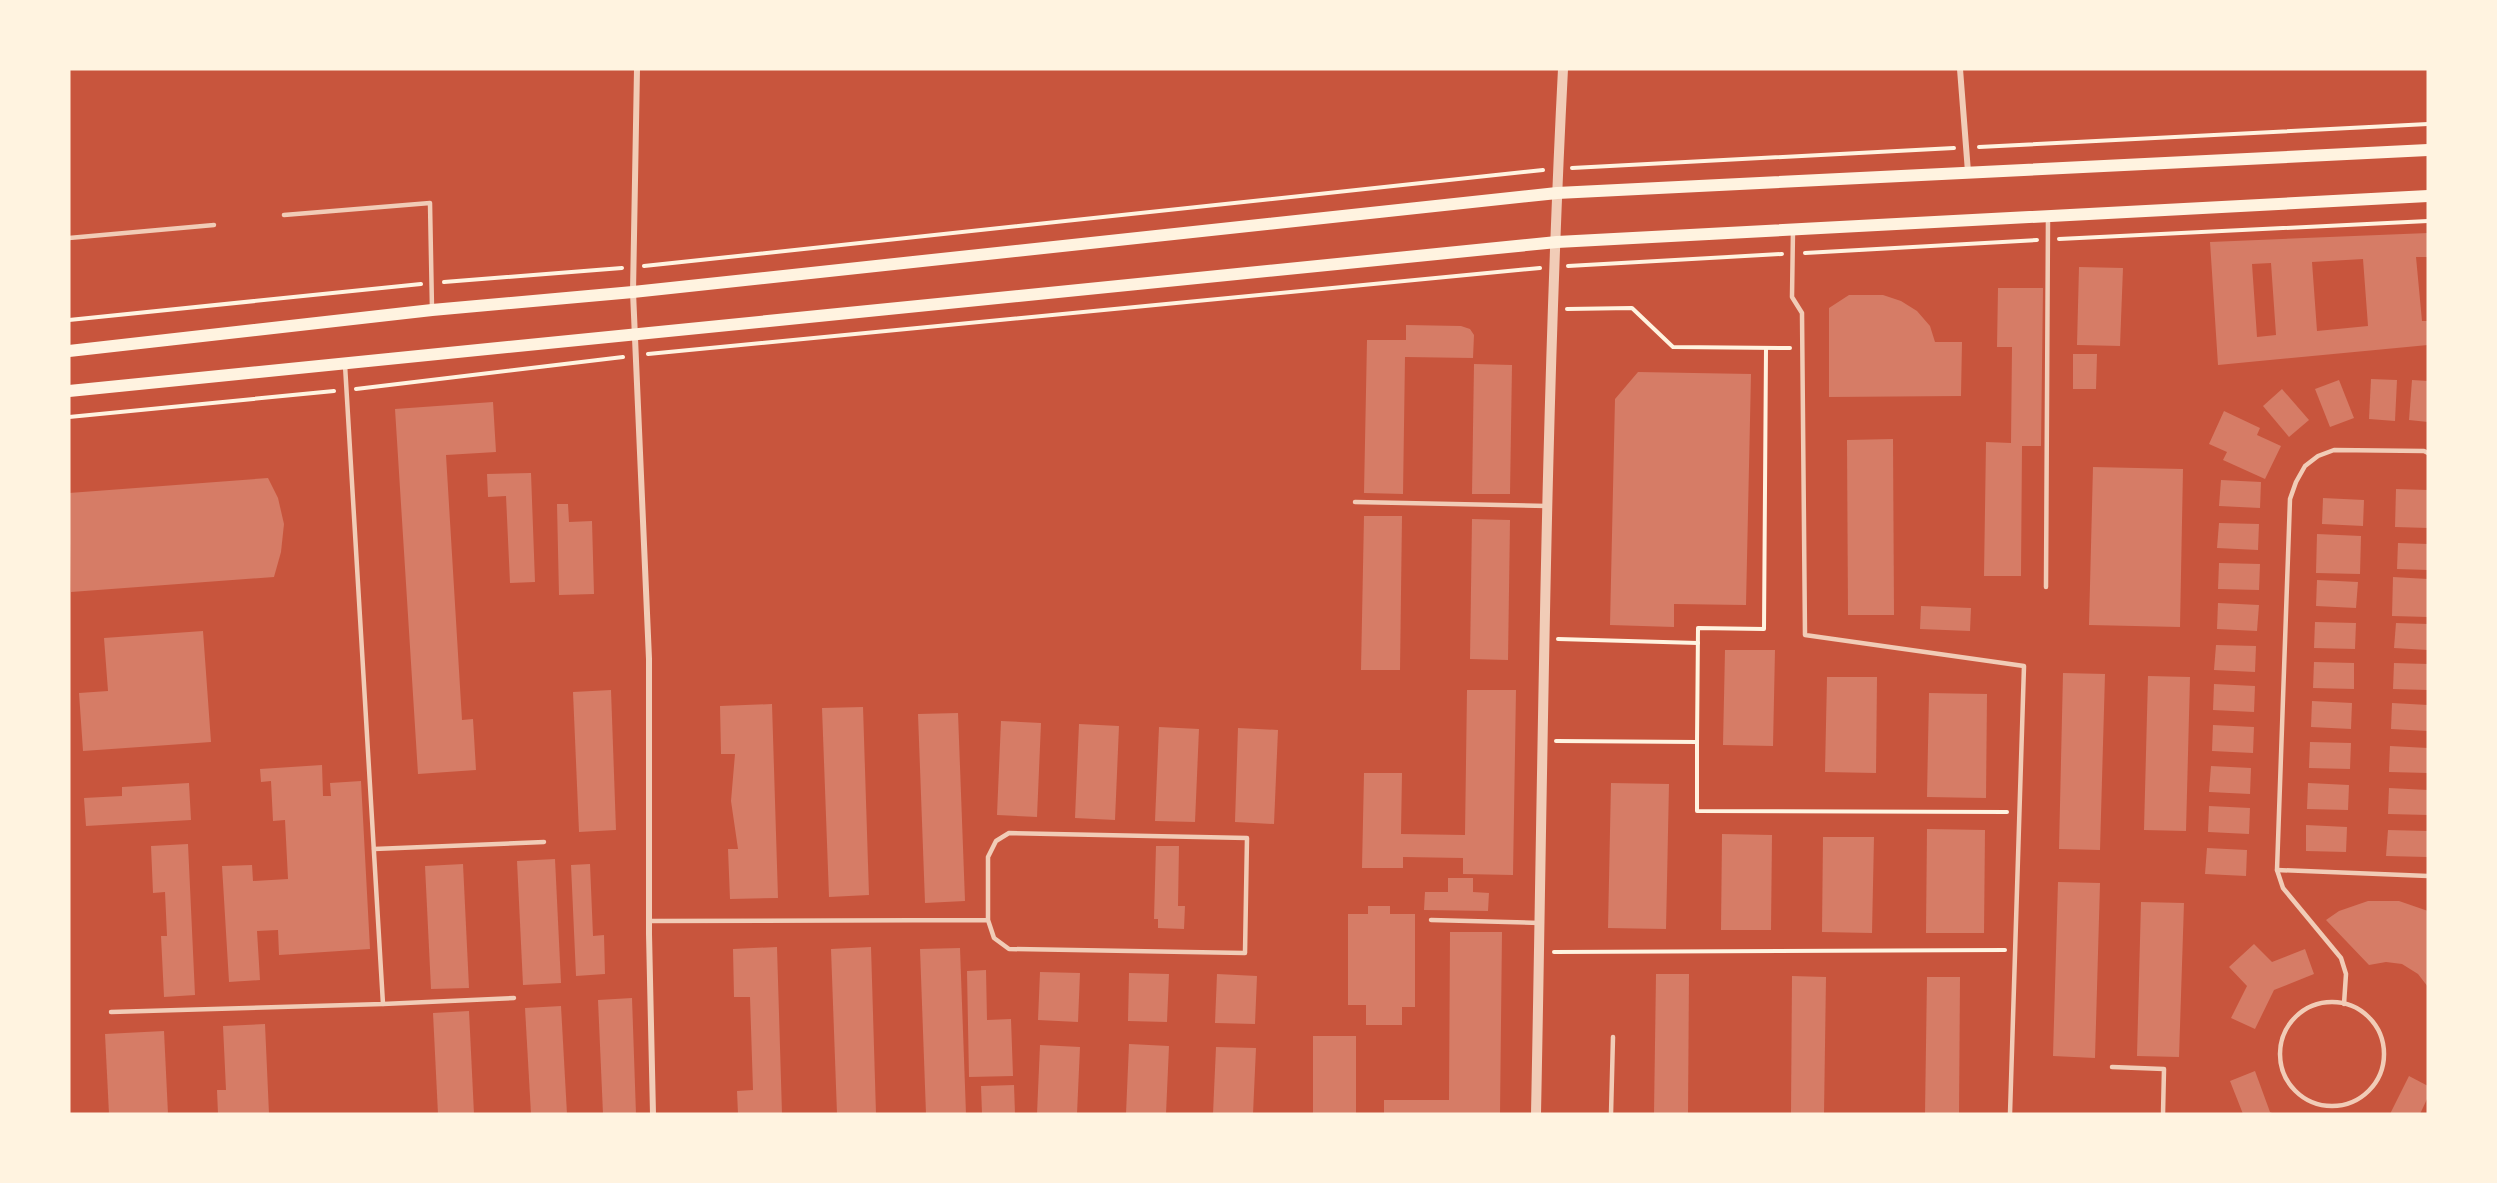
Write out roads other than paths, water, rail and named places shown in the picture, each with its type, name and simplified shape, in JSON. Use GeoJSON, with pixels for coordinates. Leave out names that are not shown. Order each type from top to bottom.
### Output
{"type":"FeatureCollection","features":[{"type":"Feature","properties":{"kind":"main road"},"geometry":{"type":"LineString","coordinates":[[69,351],[432,310],[633,292],[1557,193],[2428,150]]}},
{"type":"Feature","properties":{"kind":"main road"},"geometry":{"type":"LineString","coordinates":[[69,391],[1557,242],[2428,196]]}},
{"type":"Feature","properties":{"kind":"street"},"geometry":{"type":"LineString","coordinates":[[637,69],[633,292],[649,659],[649,921],[653,1114]]}},
{"type":"Feature","properties":{"kind":"street"},"geometry":{"type":"LineString","coordinates":[[1536,1114],[1548,506],[1563,69]]}},
{"type":"Feature","properties":{"kind":"street"},"geometry":{"type":"LineString","coordinates":[[1960,69],[1968,173]]}},
{"type":"Feature","properties":{"kind":"lane"},"geometry":{"type":"LineString","coordinates":[[284,215],[430,203],[432,310]]}},
{"type":"Feature","properties":{"kind":"lane"},"geometry":{"type":"LineString","coordinates":[[2046,587],[2048,216]]}},
{"type":"Feature","properties":{"kind":"lane"},"geometry":{"type":"LineString","coordinates":[[69,238],[214,225]]}},
{"type":"Feature","properties":{"kind":"lane"},"geometry":{"type":"LineString","coordinates":[[1793,230],[1792,297],[1802,313],[1805,635],[2024,666],[2010,1114]]}},
{"type":"Feature","properties":{"kind":"lane"},"geometry":{"type":"LineString","coordinates":[[345,363],[383,1004]]}},
{"type":"Feature","properties":{"kind":"lane"},"geometry":{"type":"LineString","coordinates":[[2344,1004],[2346,974],[2341,958],[2283,888],[2277,870],[2290,500],[2305,466],[2318,456],[2334,450],[2424,451],[2428,453]]}},
{"type":"Feature","properties":{"kind":"lane"},"geometry":{"type":"LineString","coordinates":[[1355,502],[1548,506]]}},
{"type":"Feature","properties":{"kind":"lane"},"geometry":{"type":"LineString","coordinates":[[1009,833],[1247,838],[1245,953],[1009,948],[994,938],[988,920],[988,857],[996,841],[1009,833]]}},
{"type":"Feature","properties":{"kind":"lane"},"geometry":{"type":"LineString","coordinates":[[374,849],[544,842]]}},
{"type":"Feature","properties":{"kind":"lane"},"geometry":{"type":"LineString","coordinates":[[2277,870],[2428,876]]}},
{"type":"Feature","properties":{"kind":"lane"},"geometry":{"type":"LineString","coordinates":[[649,921],[988,920]]}},
{"type":"Feature","properties":{"kind":"lane"},"geometry":{"type":"LineString","coordinates":[[1431,920],[1540,923]]}},
{"type":"Feature","properties":{"kind":"lane"},"geometry":{"type":"LineString","coordinates":[[111,1012],[514,998]]}},
{"type":"Feature","properties":{"kind":"lane"},"geometry":{"type":"LineString","coordinates":[[2320,1003],[2353,1006],[2367,1015],[2377,1028],[2383,1044],[2384,1060],[2378,1077],[2368,1092],[2353,1102],[2330,1106],[2302,1097],[2289,1084],[2282,1068],[2280,1050],[2284,1034],[2292,1020],[2305,1010],[2320,1003]]}},
{"type":"Feature","properties":{"kind":"lane"},"geometry":{"type":"LineString","coordinates":[[1611,1114],[1612,1037]]}},
{"type":"Feature","properties":{"kind":"lane"},"geometry":{"type":"LineString","coordinates":[[2112,1067],[2163,1069],[2163,1114]]}},
{"type":"Feature","properties":{"kind":"lane"},"geometry":{"type":"LineString","coordinates":[[2330,1106],[2330,1114]]}}]}
